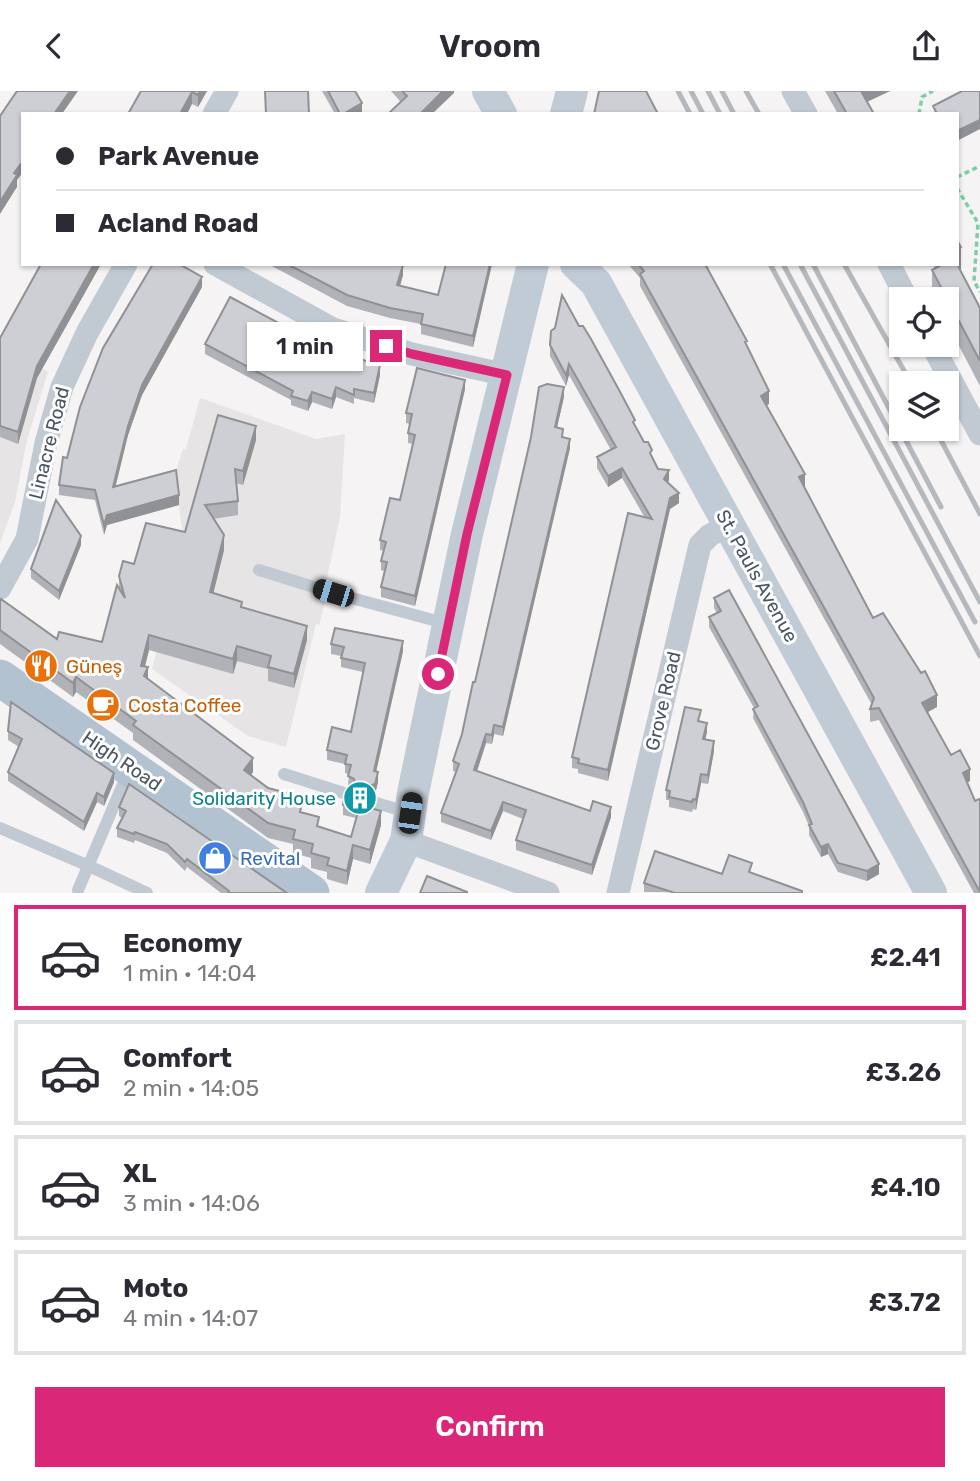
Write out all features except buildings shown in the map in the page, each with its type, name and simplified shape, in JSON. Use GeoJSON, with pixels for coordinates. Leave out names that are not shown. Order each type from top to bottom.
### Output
{"type":"FeatureCollection","features":[{"type":"Feature","properties":{"kind":"main road","name":"High Road"},"geometry":{"type":"LineString","coordinates":[[0,678],[311,893]]}},
{"type":"Feature","properties":{"kind":"street"},"geometry":{"type":"LineString","coordinates":[[215,112],[227,91]]}},
{"type":"Feature","properties":{"kind":"street"},"geometry":{"type":"LineString","coordinates":[[488,91],[500,112]]}},
{"type":"Feature","properties":{"kind":"street"},"geometry":{"type":"LineString","coordinates":[[567,112],[572,91]]}},
{"type":"Feature","properties":{"kind":"street"},"geometry":{"type":"LineString","coordinates":[[793,91],[805,112]]}},
{"type":"Feature","properties":{"kind":"street","name":"Linacre Road"},"geometry":{"type":"LineString","coordinates":[[0,588],[27,539],[46,443],[62,387],[87,333],[126,266]]}},
{"type":"Feature","properties":{"kind":"street"},"geometry":{"type":"LineString","coordinates":[[219,266],[334,329],[412,354],[507,375]]}},
{"type":"Feature","properties":{"kind":"street"},"geometry":{"type":"LineString","coordinates":[[381,893],[408,827],[470,522],[533,266]]}},
{"type":"Feature","properties":{"kind":"street","name":"St. Pauls Avenue"},"geometry":{"type":"LineString","coordinates":[[578,266],[596,283],[930,893]]}},
{"type":"Feature","properties":{"kind":"street"},"geometry":{"type":"LineString","coordinates":[[890,266],[901,287]]}},
{"type":"Feature","properties":{"kind":"street"},"geometry":{"type":"LineString","coordinates":[[938,357],[980,434]]}},
{"type":"Feature","properties":{"kind":"street","name":"Grove Road"},"geometry":{"type":"LineString","coordinates":[[618,893],[700,545],[710,535],[730,525]]}},
{"type":"Feature","properties":{"kind":"street"},"geometry":{"type":"LineString","coordinates":[[408,827],[548,893]]}},
{"type":"Feature","properties":{"kind":"lane"},"geometry":{"type":"LineString","coordinates":[[260,570],[448,624]]}},
{"type":"Feature","properties":{"kind":"lane"},"geometry":{"type":"LineString","coordinates":[[78,890],[131,767]]}},
{"type":"Feature","properties":{"kind":"lane"},"geometry":{"type":"LineString","coordinates":[[284,774],[347,794]]}},
{"type":"Feature","properties":{"kind":"lane"},"geometry":{"type":"LineString","coordinates":[[373,802],[408,827]]}},
{"type":"Feature","properties":{"kind":"lane"},"geometry":{"type":"LineString","coordinates":[[0,828],[147,893]]}},
{"type":"Feature","properties":{"kind":"path"},"geometry":{"type":"LineString","coordinates":[[919,112],[922,97],[933,91]]}},
{"type":"Feature","properties":{"kind":"path"},"geometry":{"type":"LineString","coordinates":[[959,176],[980,166]]}},
{"type":"Feature","properties":{"kind":"path"},"geometry":{"type":"LineString","coordinates":[[959,191],[978,223],[978,254],[974,281],[980,292]]}},
{"type":"Feature","properties":{"kind":"shaded area"},"geometry":{"type":"Polygon","coordinates":[[[0,345],[48,372],[27,440],[15,502],[0,543],[0,345]]]}},
{"type":"Feature","properties":{"kind":"shaded area"},"geometry":{"type":"Polygon","coordinates":[[[200,398],[316,439],[345,434],[340,517],[325,587],[329,588],[319,625],[316,624],[286,747],[248,736],[152,669],[184,544],[175,474],[183,449],[186,449],[200,398]]]}},
{"type":"Feature","properties":{"kind":"railway"},"geometry":{"type":"LineString","coordinates":[[678,91],[689,112]]}},
{"type":"Feature","properties":{"kind":"railway"},"geometry":{"type":"LineString","coordinates":[[691,91],[702,112]]}},
{"type":"Feature","properties":{"kind":"railway"},"geometry":{"type":"LineString","coordinates":[[708,91],[719,112]]}},
{"type":"Feature","properties":{"kind":"railway"},"geometry":{"type":"LineString","coordinates":[[722,91],[733,112]]}},
{"type":"Feature","properties":{"kind":"railway"},"geometry":{"type":"LineString","coordinates":[[746,91],[758,112]]}},
{"type":"Feature","properties":{"kind":"railway"},"geometry":{"type":"LineString","coordinates":[[771,266],[980,656]]}},
{"type":"Feature","properties":{"kind":"railway"},"geometry":{"type":"LineString","coordinates":[[784,266],[975,622]]}},
{"type":"Feature","properties":{"kind":"railway"},"geometry":{"type":"LineString","coordinates":[[801,266],[980,602]]}},
{"type":"Feature","properties":{"kind":"railway"},"geometry":{"type":"LineString","coordinates":[[814,266],[941,507]]}},
{"type":"Feature","properties":{"kind":"railway"},"geometry":{"type":"LineString","coordinates":[[845,266],[904,371]]}},
{"type":"Feature","properties":{"kind":"railway"},"geometry":{"type":"LineString","coordinates":[[941,441],[980,514]]}},
{"type":"Feature","properties":{"kind":"place","name":"Güneş"},"geometry":{"type":"Point","coordinates":[41,666]}},
{"type":"Feature","properties":{"kind":"place","name":"Costa Coffee"},"geometry":{"type":"Point","coordinates":[103,705]}},
{"type":"Feature","properties":{"kind":"place","name":"Solidarity House"},"geometry":{"type":"Point","coordinates":[360,798]}},
{"type":"Feature","properties":{"kind":"place","name":"Revital"},"geometry":{"type":"Point","coordinates":[215,858]}},
{"type":"Feature","properties":{"kind":"route"},"geometry":{"type":"LineString","coordinates":[[386,346],[507,375],[467,534],[438,674]]}}]}
